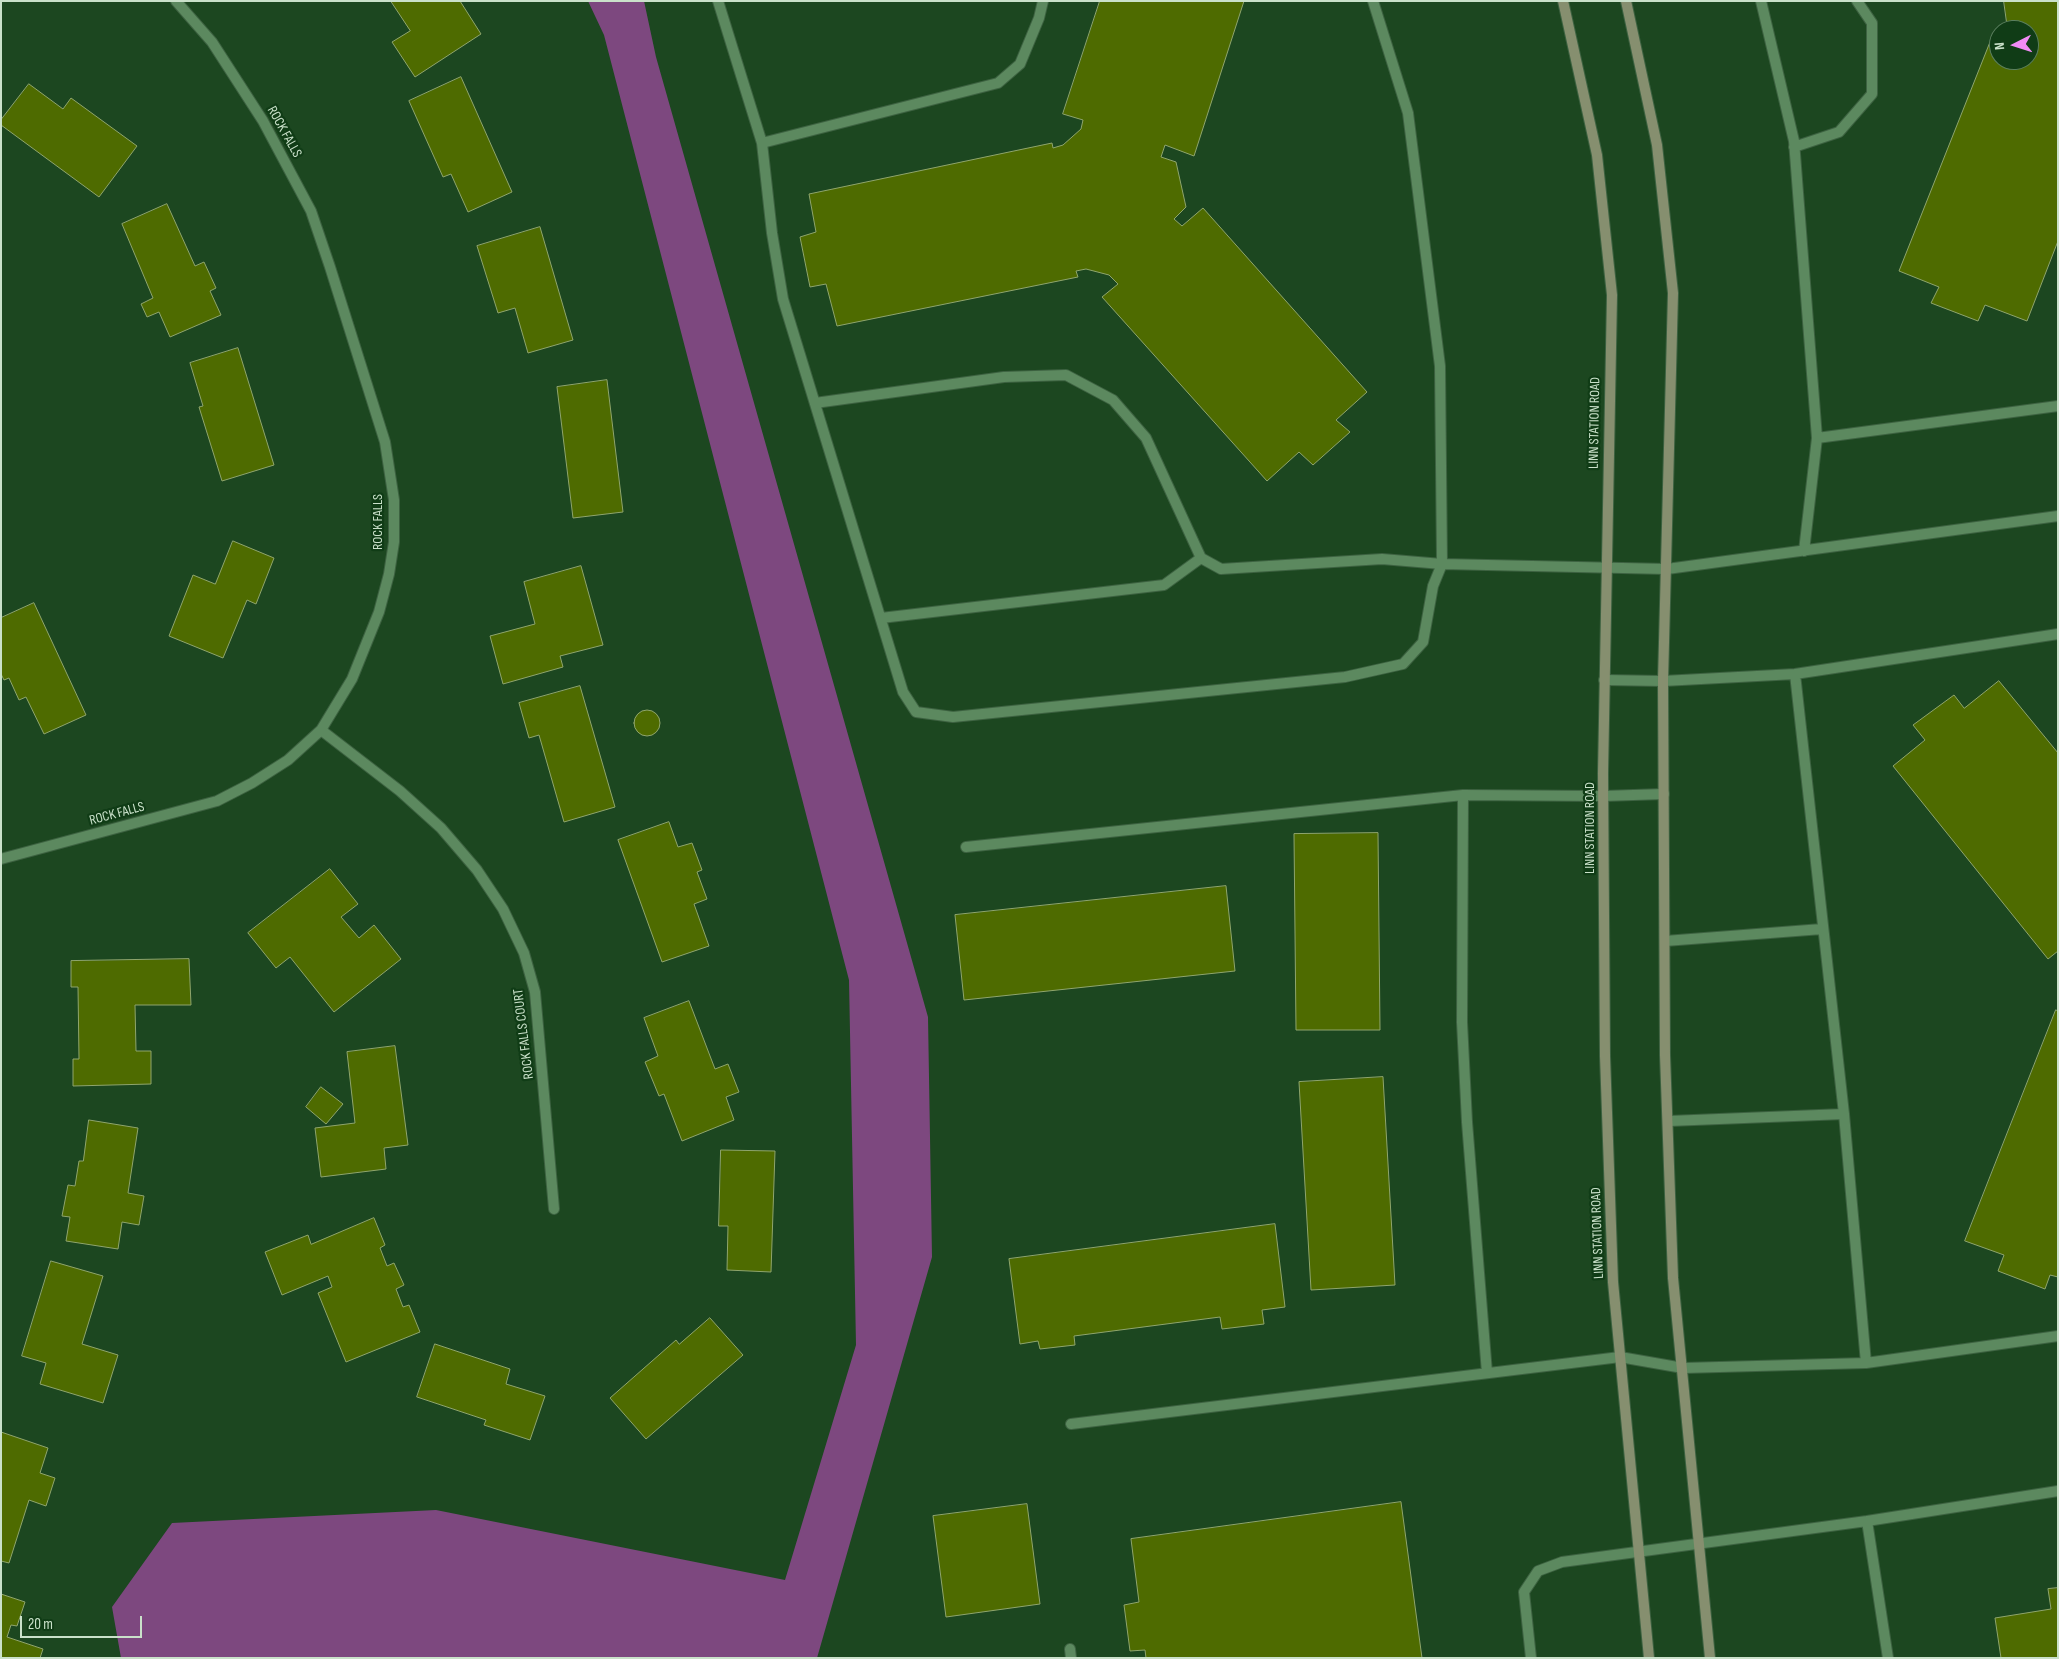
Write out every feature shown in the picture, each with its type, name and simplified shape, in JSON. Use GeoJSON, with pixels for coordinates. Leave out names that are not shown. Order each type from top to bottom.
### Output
{"type":"FeatureCollection","features":[{"type":"Feature","properties":{"kind":"street","name":"ROCK FALLS"},"geometry":{"type":"LineString","coordinates":[[1,859],[217,802],[288,760],[321,730],[352,679],[379,612],[389,574],[394,542],[394,500],[385,442],[311,211],[263,121],[212,42],[176,1]]}},
{"type":"Feature","properties":{"kind":"street"},"geometry":{"type":"LineString","coordinates":[[718,1],[762,142],[772,233],[783,299],[903,692],[916,712],[963,716],[1345,677],[1403,664],[1423,642],[1433,586],[1442,564],[1439,356],[1408,113],[1373,1]]}},
{"type":"Feature","properties":{"kind":"street"},"geometry":{"type":"LineString","coordinates":[[762,142],[998,83],[1020,64],[1039,18],[1043,1]]}},
{"type":"Feature","properties":{"kind":"street","name":"LINN STATION ROAD"},"geometry":{"type":"LineString","coordinates":[[1563,1],[1597,155],[1612,295],[1604,680],[1605,1056],[1613,1282],[1648,1658]]}},
{"type":"Feature","properties":{"kind":"street"},"geometry":{"type":"LineString","coordinates":[[1626,1],[1658,145],[1673,293],[1663,681],[1665,1055],[1669,1121],[1673,1278],[1710,1658]]}},
{"type":"Feature","properties":{"kind":"street"},"geometry":{"type":"LineString","coordinates":[[1761,1],[1794,146],[1817,438],[1804,551]]}},
{"type":"Feature","properties":{"kind":"street"},"geometry":{"type":"LineString","coordinates":[[1794,146],[1839,132],[1872,94],[1872,24],[1856,1]]}},
{"type":"Feature","properties":{"kind":"street"},"geometry":{"type":"LineString","coordinates":[[815,403],[1004,377],[1066,375],[1113,400],[1146,438],[1201,558],[1221,570],[1382,559],[1442,564],[1667,569],[2058,516]]}},
{"type":"Feature","properties":{"kind":"street"},"geometry":{"type":"LineString","coordinates":[[1817,438],[2058,406]]}},
{"type":"Feature","properties":{"kind":"street"},"geometry":{"type":"LineString","coordinates":[[881,618],[1164,585],[1201,558]]}},
{"type":"Feature","properties":{"kind":"street"},"geometry":{"type":"LineString","coordinates":[[1604,680],[1663,681],[1795,674],[2058,634]]}},
{"type":"Feature","properties":{"kind":"street"},"geometry":{"type":"LineString","coordinates":[[1795,674],[1844,1114],[1866,1363]]}},
{"type":"Feature","properties":{"kind":"street","name":"ROCK FALLS COURT"},"geometry":{"type":"LineString","coordinates":[[321,730],[400,791],[441,828],[477,870],[503,909],[524,954],[535,992],[554,1209]]}},
{"type":"Feature","properties":{"kind":"street"},"geometry":{"type":"LineString","coordinates":[[966,847],[1463,795],[1603,796],[1664,794]]}},
{"type":"Feature","properties":{"kind":"street"},"geometry":{"type":"LineString","coordinates":[[1463,795],[1462,1022],[1467,1122],[1486,1373]]}},
{"type":"Feature","properties":{"kind":"street"},"geometry":{"type":"LineString","coordinates":[[1665,942],[1822,929]]}},
{"type":"Feature","properties":{"kind":"street"},"geometry":{"type":"LineString","coordinates":[[1669,1121],[1844,1114]]}},
{"type":"Feature","properties":{"kind":"street"},"geometry":{"type":"LineString","coordinates":[[1071,1424],[1620,1357],[1683,1368],[1866,1363],[2058,1336]]}},
{"type":"Feature","properties":{"kind":"street"},"geometry":{"type":"LineString","coordinates":[[1531,1658],[1524,1592],[1538,1571],[1562,1562],[1638,1550],[1867,1521],[2058,1491]]}},
{"type":"Feature","properties":{"kind":"street"},"geometry":{"type":"LineString","coordinates":[[1867,1521],[1888,1658]]}},
{"type":"Feature","properties":{"kind":"shaded area"},"geometry":{"type":"Polygon","coordinates":[[[588,1],[644,1],[656,57],[928,1017],[932,1257],[817,1658],[121,1658],[112,1607],[172,1523],[436,1510],[785,1580],[856,1345],[849,980],[604,35],[588,1]]]}},
{"type":"Feature","properties":{"kind":"building"},"geometry":{"type":"Polygon","coordinates":[[[391,1],[460,1],[481,34],[415,77],[392,42],[410,31],[391,1]]]}},
{"type":"Feature","properties":{"kind":"building"},"geometry":{"type":"Polygon","coordinates":[[[1100,1],[1244,1],[1194,156],[1165,145],[1161,157],[1176,162],[1186,207],[1174,219],[1182,226],[1203,208],[1367,392],[1336,420],[1350,432],[1313,465],[1299,452],[1267,481],[1102,297],[1118,284],[1109,275],[1086,269],[1076,271],[1078,277],[837,326],[826,284],[810,287],[800,237],[816,232],[809,194],[1052,143],[1053,148],[1063,145],[1081,129],[1083,120],[1063,114],[1100,1]]]}},
{"type":"Feature","properties":{"kind":"building"},"geometry":{"type":"Polygon","coordinates":[[[2004,1],[2058,1],[2058,241],[2027,321],[1985,305],[1978,321],[1931,303],[1939,287],[1899,271],[1989,45],[1989,70],[2039,70],[2039,20],[2007,20],[2004,1]]]}},
{"type":"Feature","properties":{"kind":"building"},"geometry":{"type":"Polygon","coordinates":[[[461,77],[512,192],[468,212],[451,174],[443,177],[409,101],[461,77]]]}},
{"type":"Feature","properties":{"kind":"building"},"geometry":{"type":"Polygon","coordinates":[[[29,84],[63,109],[71,98],[137,146],[99,197],[1,125],[1,120],[29,84]]]}},
{"type":"Feature","properties":{"kind":"building"},"geometry":{"type":"Polygon","coordinates":[[[167,204],[195,266],[204,262],[216,288],[210,291],[221,315],[170,337],[159,312],[147,317],[141,304],[153,298],[122,224],[167,204]]]}},
{"type":"Feature","properties":{"kind":"building"},"geometry":{"type":"Polygon","coordinates":[[[540,227],[573,340],[528,353],[515,308],[498,313],[477,246],[540,227]]]}},
{"type":"Feature","properties":{"kind":"building"},"geometry":{"type":"Polygon","coordinates":[[[238,348],[274,465],[222,481],[199,407],[203,406],[190,363],[238,348]]]}},
{"type":"Feature","properties":{"kind":"building"},"geometry":{"type":"Polygon","coordinates":[[[607,380],[623,512],[573,518],[557,387],[607,380]]]}},
{"type":"Feature","properties":{"kind":"building"},"geometry":{"type":"Polygon","coordinates":[[[233,541],[274,558],[256,604],[247,600],[223,658],[169,636],[193,575],[215,584],[233,541]]]}},
{"type":"Feature","properties":{"kind":"building"},"geometry":{"type":"Polygon","coordinates":[[[581,566],[603,645],[560,656],[563,667],[503,684],[490,636],[535,624],[524,582],[581,566]]]}},
{"type":"Feature","properties":{"kind":"building"},"geometry":{"type":"Polygon","coordinates":[[[34,603],[86,715],[44,734],[26,697],[19,700],[9,678],[4,680],[1,674],[1,618],[34,603]]]}},
{"type":"Feature","properties":{"kind":"building"},"geometry":{"type":"Polygon","coordinates":[[[1999,681],[2058,753],[2058,951],[2048,959],[1893,766],[1925,740],[1913,725],[1954,695],[1964,708],[1999,681]]]}},
{"type":"Feature","properties":{"kind":"building"},"geometry":{"type":"Polygon","coordinates":[[[580,686],[615,807],[564,822],[539,735],[529,738],[519,703],[580,686]]]}},
{"type":"Feature","properties":{"kind":"building"},"geometry":{"type":"Polygon","coordinates":[[[647,710],[656,714],[660,723],[656,732],[647,736],[638,732],[634,723],[638,714],[647,710]]]}},
{"type":"Feature","properties":{"kind":"building"},"geometry":{"type":"Polygon","coordinates":[[[669,822],[678,847],[692,843],[702,870],[697,872],[707,899],[694,904],[709,946],[662,962],[618,840],[669,822]]]}},
{"type":"Feature","properties":{"kind":"building"},"geometry":{"type":"Polygon","coordinates":[[[1378,833],[1380,1030],[1296,1030],[1294,834],[1378,833]]]}},
{"type":"Feature","properties":{"kind":"building"},"geometry":{"type":"Polygon","coordinates":[[[330,869],[358,904],[341,917],[359,938],[374,925],[401,959],[334,1012],[290,957],[276,968],[248,933],[330,869]]]}},
{"type":"Feature","properties":{"kind":"building"},"geometry":{"type":"Polygon","coordinates":[[[1226,886],[1235,971],[964,1000],[955,915],[1226,886]]]}},
{"type":"Feature","properties":{"kind":"building"},"geometry":{"type":"Polygon","coordinates":[[[189,959],[191,1005],[135,1005],[136,1051],[151,1051],[151,1084],[73,1086],[73,1059],[79,1059],[78,987],[71,987],[71,961],[189,959]]]}},
{"type":"Feature","properties":{"kind":"building"},"geometry":{"type":"Polygon","coordinates":[[[689,1001],[715,1069],[728,1064],[739,1092],[726,1097],[734,1120],[682,1141],[664,1094],[659,1096],[645,1062],[658,1056],[644,1018],[689,1001]]]}},
{"type":"Feature","properties":{"kind":"building"},"geometry":{"type":"Polygon","coordinates":[[[2056,1010],[2058,1011],[2058,1277],[2050,1275],[2045,1289],[1998,1271],[2004,1255],[1965,1241],[2056,1010]]]}},
{"type":"Feature","properties":{"kind":"building"},"geometry":{"type":"Polygon","coordinates":[[[395,1046],[408,1145],[384,1148],[386,1169],[321,1177],[315,1128],[355,1123],[347,1052],[395,1046]]]}},
{"type":"Feature","properties":{"kind":"building"},"geometry":{"type":"Polygon","coordinates":[[[1383,1077],[1395,1285],[1311,1290],[1299,1082],[1383,1077]]]}},
{"type":"Feature","properties":{"kind":"building"},"geometry":{"type":"Polygon","coordinates":[[[321,1087],[343,1104],[326,1124],[306,1107],[321,1087]]]}},
{"type":"Feature","properties":{"kind":"building"},"geometry":{"type":"Polygon","coordinates":[[[89,1120],[138,1128],[128,1193],[144,1196],[139,1225],[122,1222],[118,1249],[66,1241],[70,1217],[62,1216],[68,1185],[75,1186],[79,1161],[83,1161],[89,1120]]]}},
{"type":"Feature","properties":{"kind":"building"},"geometry":{"type":"Polygon","coordinates":[[[721,1150],[775,1151],[771,1272],[727,1270],[728,1226],[719,1226],[721,1150]]]}},
{"type":"Feature","properties":{"kind":"building"},"geometry":{"type":"Polygon","coordinates":[[[374,1218],[385,1245],[380,1248],[387,1266],[394,1263],[404,1285],[396,1289],[403,1307],[409,1305],[420,1332],[346,1362],[318,1293],[332,1287],[328,1276],[282,1295],[265,1252],[308,1235],[311,1244],[374,1218]]]}},
{"type":"Feature","properties":{"kind":"building"},"geometry":{"type":"Polygon","coordinates":[[[1275,1224],[1285,1307],[1262,1310],[1264,1324],[1222,1329],[1220,1317],[1074,1336],[1075,1345],[1040,1349],[1038,1341],[1020,1344],[1009,1259],[1275,1224]]]}},
{"type":"Feature","properties":{"kind":"building"},"geometry":{"type":"Polygon","coordinates":[[[51,1261],[103,1276],[82,1344],[118,1355],[103,1403],[40,1384],[46,1363],[22,1356],[51,1261]]]}},
{"type":"Feature","properties":{"kind":"building"},"geometry":{"type":"Polygon","coordinates":[[[710,1318],[743,1355],[646,1439],[610,1398],[676,1340],[679,1344],[710,1318]]]}},
{"type":"Feature","properties":{"kind":"building"},"geometry":{"type":"Polygon","coordinates":[[[435,1344],[510,1369],[506,1384],[545,1396],[530,1440],[484,1425],[486,1420],[417,1397],[435,1344]]]}},
{"type":"Feature","properties":{"kind":"building"},"geometry":{"type":"Polygon","coordinates":[[[1,1432],[48,1448],[40,1473],[55,1478],[46,1506],[29,1500],[9,1563],[1,1561],[1,1432]]]}},
{"type":"Feature","properties":{"kind":"building"},"geometry":{"type":"Polygon","coordinates":[[[1401,1502],[1422,1658],[1146,1658],[1145,1650],[1130,1651],[1124,1605],[1139,1602],[1131,1539],[1401,1502]]]}},
{"type":"Feature","properties":{"kind":"building"},"geometry":{"type":"Polygon","coordinates":[[[1027,1504],[1040,1604],[946,1617],[933,1516],[1027,1504]]]}},
{"type":"Feature","properties":{"kind":"building"},"geometry":{"type":"Polygon","coordinates":[[[2058,1588],[2058,1658],[2001,1658],[1995,1618],[2051,1609],[2048,1589],[2058,1588]]]}},
{"type":"Feature","properties":{"kind":"building"},"geometry":{"type":"Polygon","coordinates":[[[1,1594],[25,1602],[17,1626],[11,1625],[7,1637],[43,1649],[40,1658],[1,1658],[1,1594]]]}}]}
